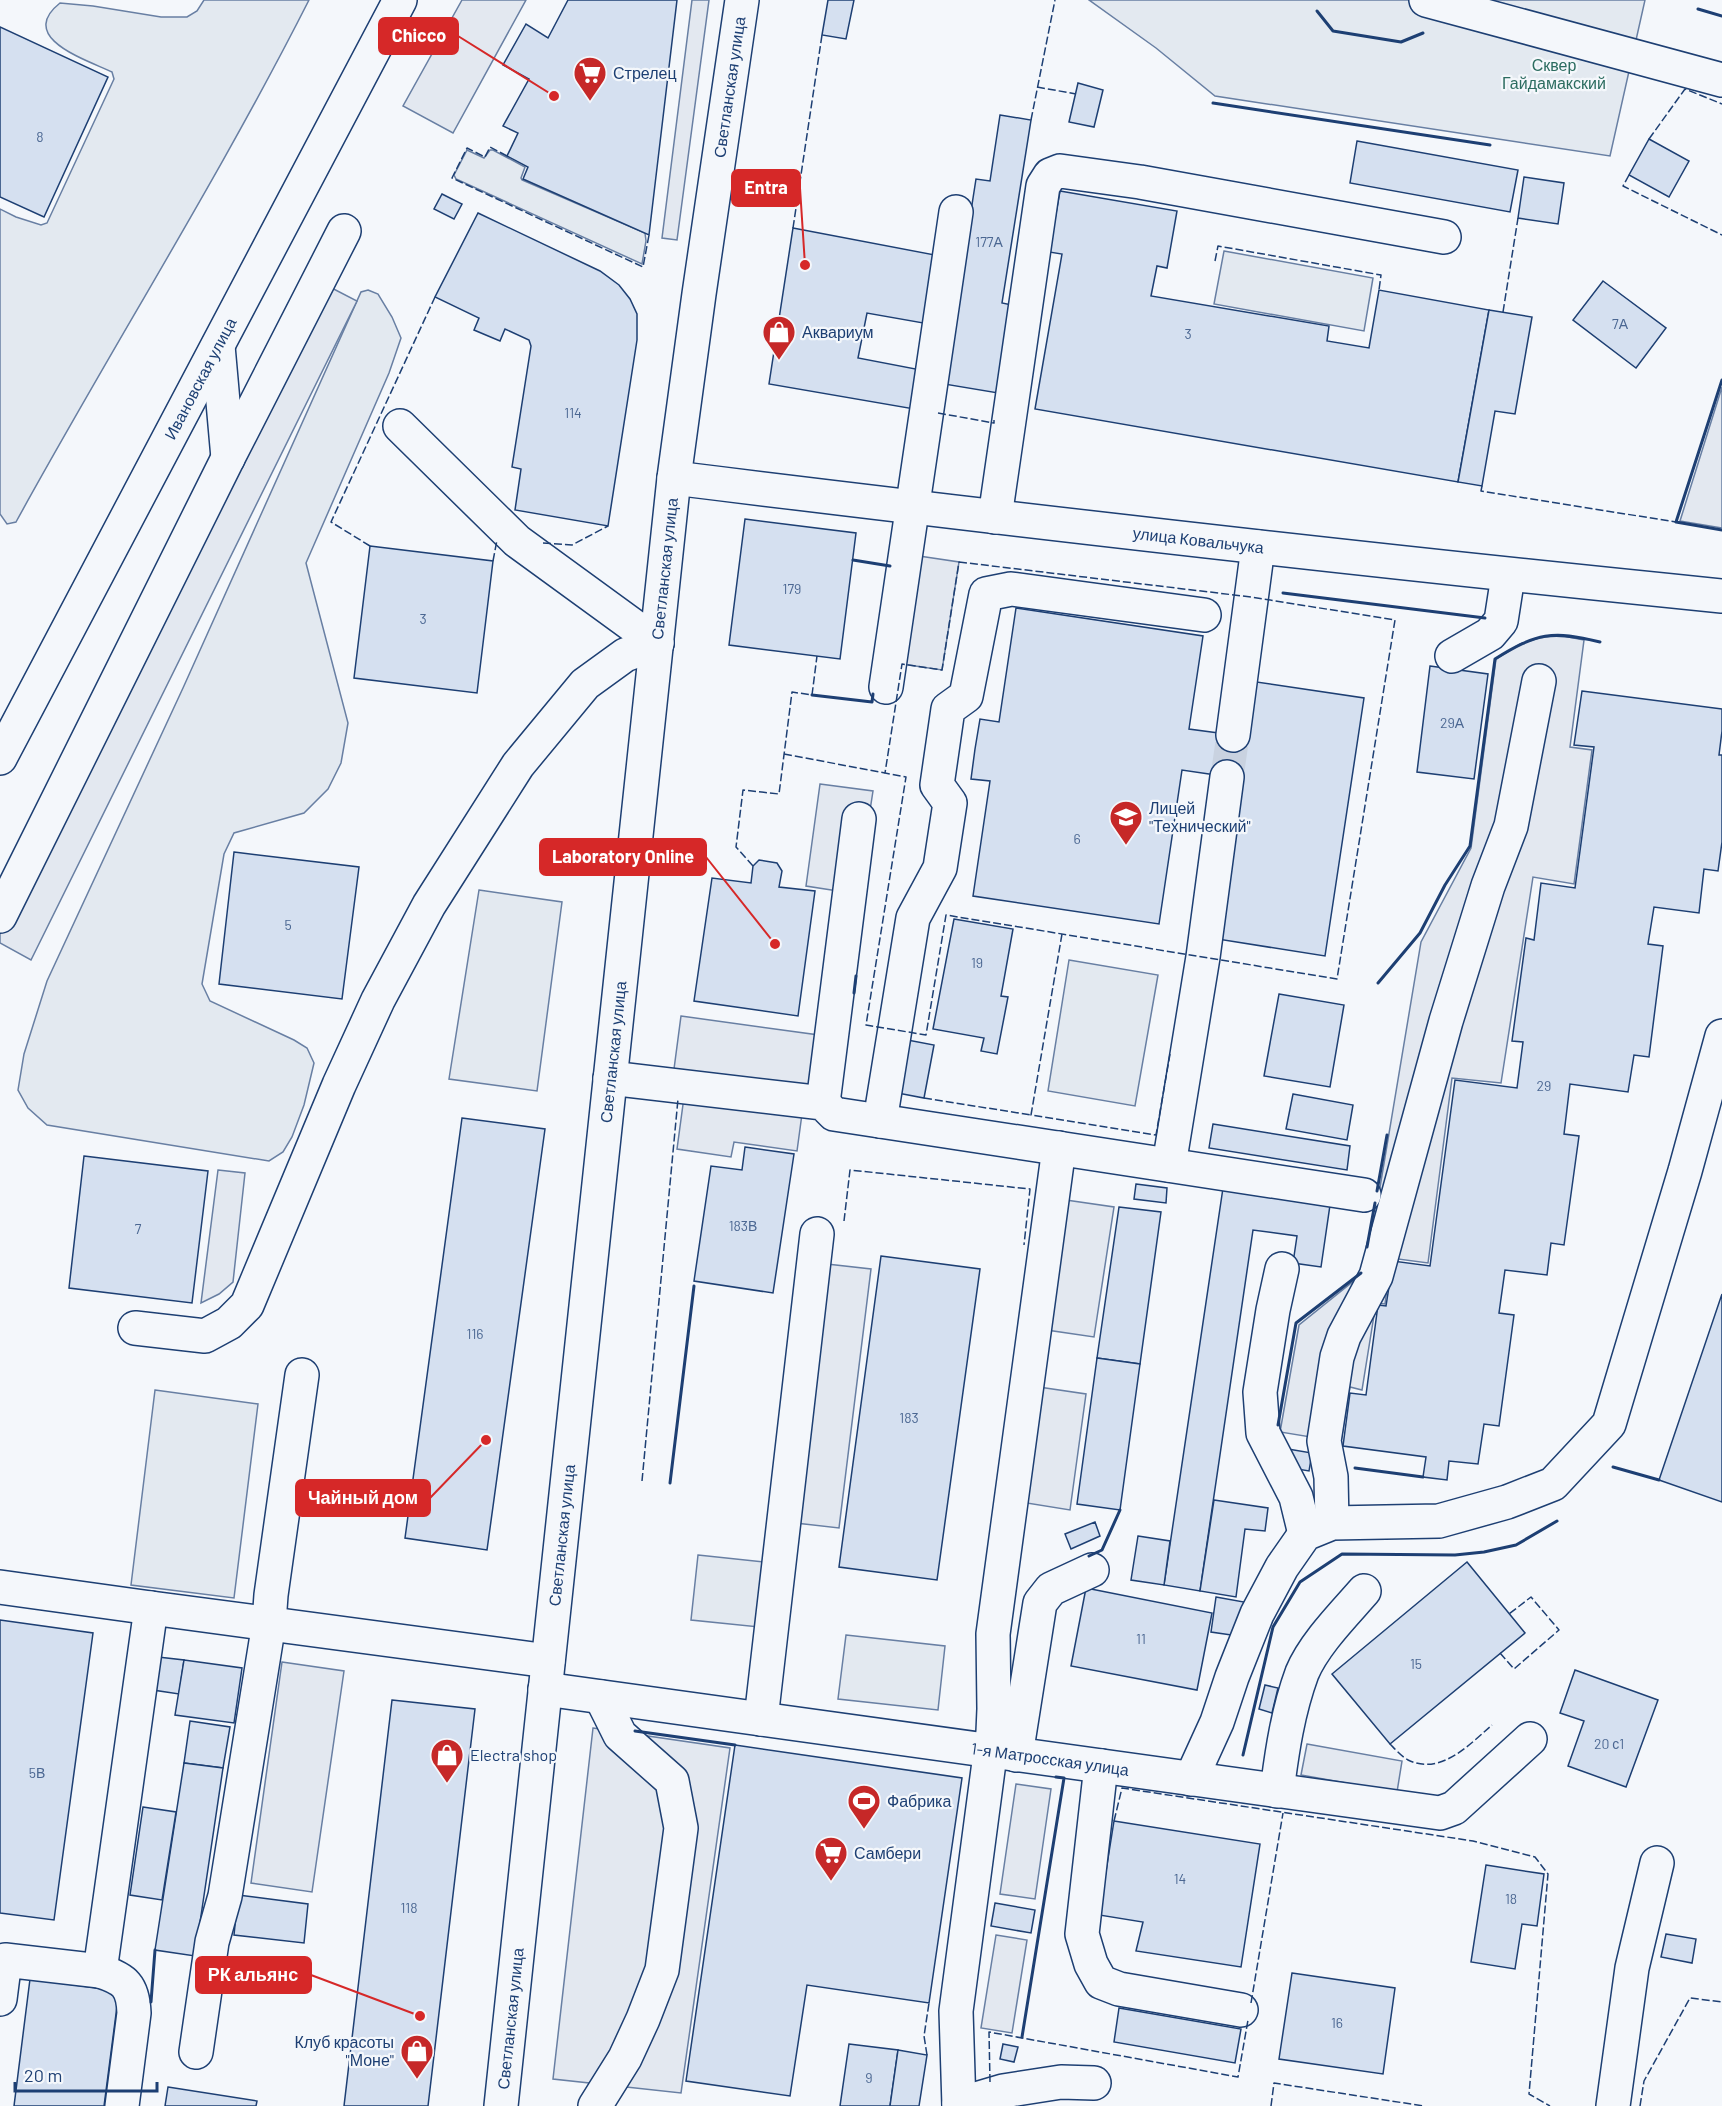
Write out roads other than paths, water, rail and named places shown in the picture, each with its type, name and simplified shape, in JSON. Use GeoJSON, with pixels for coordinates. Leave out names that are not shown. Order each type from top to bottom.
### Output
{"type":"FeatureCollection","features":[{"type":"Feature","properties":{"kind":"main road","name":"Ивановская улица"},"geometry":{"type":"LineString","coordinates":[[0,758],[400,0]]}},
{"type":"Feature","properties":{"kind":"main road","name":"Светланская улица"},"geometry":{"type":"LineString","coordinates":[[501,2106],[674,478],[700,282],[742,0]]}},
{"type":"Feature","properties":{"kind":"main road"},"geometry":{"type":"LineString","coordinates":[[1426,0],[1722,80]]}},
{"type":"Feature","properties":{"kind":"main road"},"geometry":{"type":"LineString","coordinates":[[995,517],[1042,186],[1050,175],[1060,171],[1140,182],[1444,237]]}},
{"type":"Feature","properties":{"kind":"main road"},"geometry":{"type":"LineString","coordinates":[[886,687],[956,212]]}},
{"type":"Feature","properties":{"kind":"main road"},"geometry":{"type":"LineString","coordinates":[[0,916],[344,231]]}},
{"type":"Feature","properties":{"kind":"main road"},"geometry":{"type":"LineString","coordinates":[[218,346],[228,458]]}},
{"type":"Feature","properties":{"kind":"main road"},"geometry":{"type":"LineString","coordinates":[[400,426],[518,540],[657,643]]}},
{"type":"Feature","properties":{"kind":"main road","name":"улица Ковальчука"},"geometry":{"type":"LineString","coordinates":[[674,478],[1508,576],[1722,596]]}},
{"type":"Feature","properties":{"kind":"main road"},"geometry":{"type":"LineString","coordinates":[[1233,735],[1258,547]]}},
{"type":"Feature","properties":{"kind":"main road"},"geometry":{"type":"LineString","coordinates":[[1452,656],[1490,634],[1501,621],[1508,576]]}},
{"type":"Feature","properties":{"kind":"main road"},"geometry":{"type":"LineString","coordinates":[[880,1121],[914,918],[940,868],[950,802],[937,785],[948,709],[966,696],[987,594],[1011,589],[1204,615]]}},
{"type":"Feature","properties":{"kind":"main road"},"geometry":{"type":"LineString","coordinates":[[135,1328],[205,1336],[229,1323],[247,1305],[339,1085],[378,1000],[429,905],[518,765],[585,684],[625,655],[657,643]]}},
{"type":"Feature","properties":{"kind":"main road"},"geometry":{"type":"LineString","coordinates":[[1191,1779],[1217,1722],[1257,1614],[1282,1567],[1318,1529],[1331,1477],[1324,1441],[1337,1357],[1344,1336],[1376,1276],[1446,1021],[1488,886],[1511,825],[1539,681]]}},
{"type":"Feature","properties":{"kind":"main road"},"geometry":{"type":"LineString","coordinates":[[1169,1165],[1203,957],[1227,777]]}},
{"type":"Feature","properties":{"kind":"main road"},"geometry":{"type":"LineString","coordinates":[[823,1103],[859,819]]}},
{"type":"Feature","properties":{"kind":"main road"},"geometry":{"type":"LineString","coordinates":[[1318,1529],[1439,1521],[1507,1502],[1553,1484],[1609,1424],[1682,1182],[1722,1036]]}},
{"type":"Feature","properties":{"kind":"main road"},"geometry":{"type":"LineString","coordinates":[[610,1078],[823,1103],[834,1114],[1364,1195]]}},
{"type":"Feature","properties":{"kind":"main road"},"geometry":{"type":"LineString","coordinates":[[1003,1753],[994,1709],[993,1634],[1059,1148]]}},
{"type":"Feature","properties":{"kind":"main road"},"geometry":{"type":"LineString","coordinates":[[761,1719],[817,1234]]}},
{"type":"Feature","properties":{"kind":"main road"},"geometry":{"type":"LineString","coordinates":[[1282,1269],[1260,1392],[1263,1433],[1296,1497],[1318,1529]]}},
{"type":"Feature","properties":{"kind":"main road"},"geometry":{"type":"LineString","coordinates":[[196,2052],[212,1942],[225,1896],[269,1623],[302,1375]]}},
{"type":"Feature","properties":{"kind":"main road"},"geometry":{"type":"LineString","coordinates":[[1092,1570],[1051,1589],[1040,1603],[1003,1753],[956,2011],[959,2105],[1004,2091],[1061,2082],[1094,2083]]}},
{"type":"Feature","properties":{"kind":"main road","name":"1-я Матросская улица"},"geometry":{"type":"LineString","coordinates":[[0,1587],[269,1623],[546,1675],[601,1697],[1440,1814],[1454,1808],[1530,1739]]}},
{"type":"Feature","properties":{"kind":"main road"},"geometry":{"type":"LineString","coordinates":[[1277,1791],[1284,1736],[1303,1671],[1331,1627],[1364,1591]]}},
{"type":"Feature","properties":{"kind":"main road"},"geometry":{"type":"LineString","coordinates":[[100,1971],[151,1608]]}},
{"type":"Feature","properties":{"kind":"main road"},"geometry":{"type":"LineString","coordinates":[[595,2106],[625,2058],[662,1970],[681,1827],[672,1781],[620,1735],[601,1697]]}},
{"type":"Feature","properties":{"kind":"main road"},"geometry":{"type":"LineString","coordinates":[[1101,1766],[1082,1934],[1091,1964],[1101,1983],[1119,1989],[1241,2010]]}},
{"type":"Feature","properties":{"kind":"main road"},"geometry":{"type":"LineString","coordinates":[[1613,2106],[1632,1968],[1657,1863]]}},
{"type":"Feature","properties":{"kind":"main road"},"geometry":{"type":"LineString","coordinates":[[0,1999],[3,1959],[100,1971],[115,1976],[129,1986],[134,1998],[134,2013],[122,2106]]}},
{"type":"Feature","properties":{"kind":"tunnel"},"geometry":{"type":"LineString","coordinates":[[1227,777],[1233,735]]}},
{"type":"Feature","properties":{"kind":"place","name":"Chicco"},"geometry":{"type":"Point","coordinates":[554,96]}},
{"type":"Feature","properties":{"kind":"place","name":"Стрелец"},"geometry":{"type":"Point","coordinates":[590,102]}},
{"type":"Feature","properties":{"kind":"place","name":"Entra"},"geometry":{"type":"Point","coordinates":[805,265]}},
{"type":"Feature","properties":{"kind":"place","name":"Аквариум"},"geometry":{"type":"Point","coordinates":[779,361]}},
{"type":"Feature","properties":{"kind":"place","name":"Лицей \"Технический\""},"geometry":{"type":"Point","coordinates":[1126,846]}},
{"type":"Feature","properties":{"kind":"place","name":"Laboratory Online"},"geometry":{"type":"Point","coordinates":[775,944]}},
{"type":"Feature","properties":{"kind":"place","name":"Чайный дом"},"geometry":{"type":"Point","coordinates":[486,1440]}},
{"type":"Feature","properties":{"kind":"place","name":"Electra shop"},"geometry":{"type":"Point","coordinates":[447,1784]}},
{"type":"Feature","properties":{"kind":"place","name":"Фабрика"},"geometry":{"type":"Point","coordinates":[864,1830]}},
{"type":"Feature","properties":{"kind":"place","name":"Самбери"},"geometry":{"type":"Point","coordinates":[831,1882]}},
{"type":"Feature","properties":{"kind":"place","name":"РК альянс"},"geometry":{"type":"Point","coordinates":[420,2016]}},
{"type":"Feature","properties":{"kind":"place","name":"Клуб красоты \"Моне\""},"geometry":{"type":"Point","coordinates":[417,2080]}},
{"type":"Feature","properties":{"kind":"park label","name":"Сквер Гайдамакский"},"geometry":{"type":"Point","coordinates":[1554,74]}}]}
